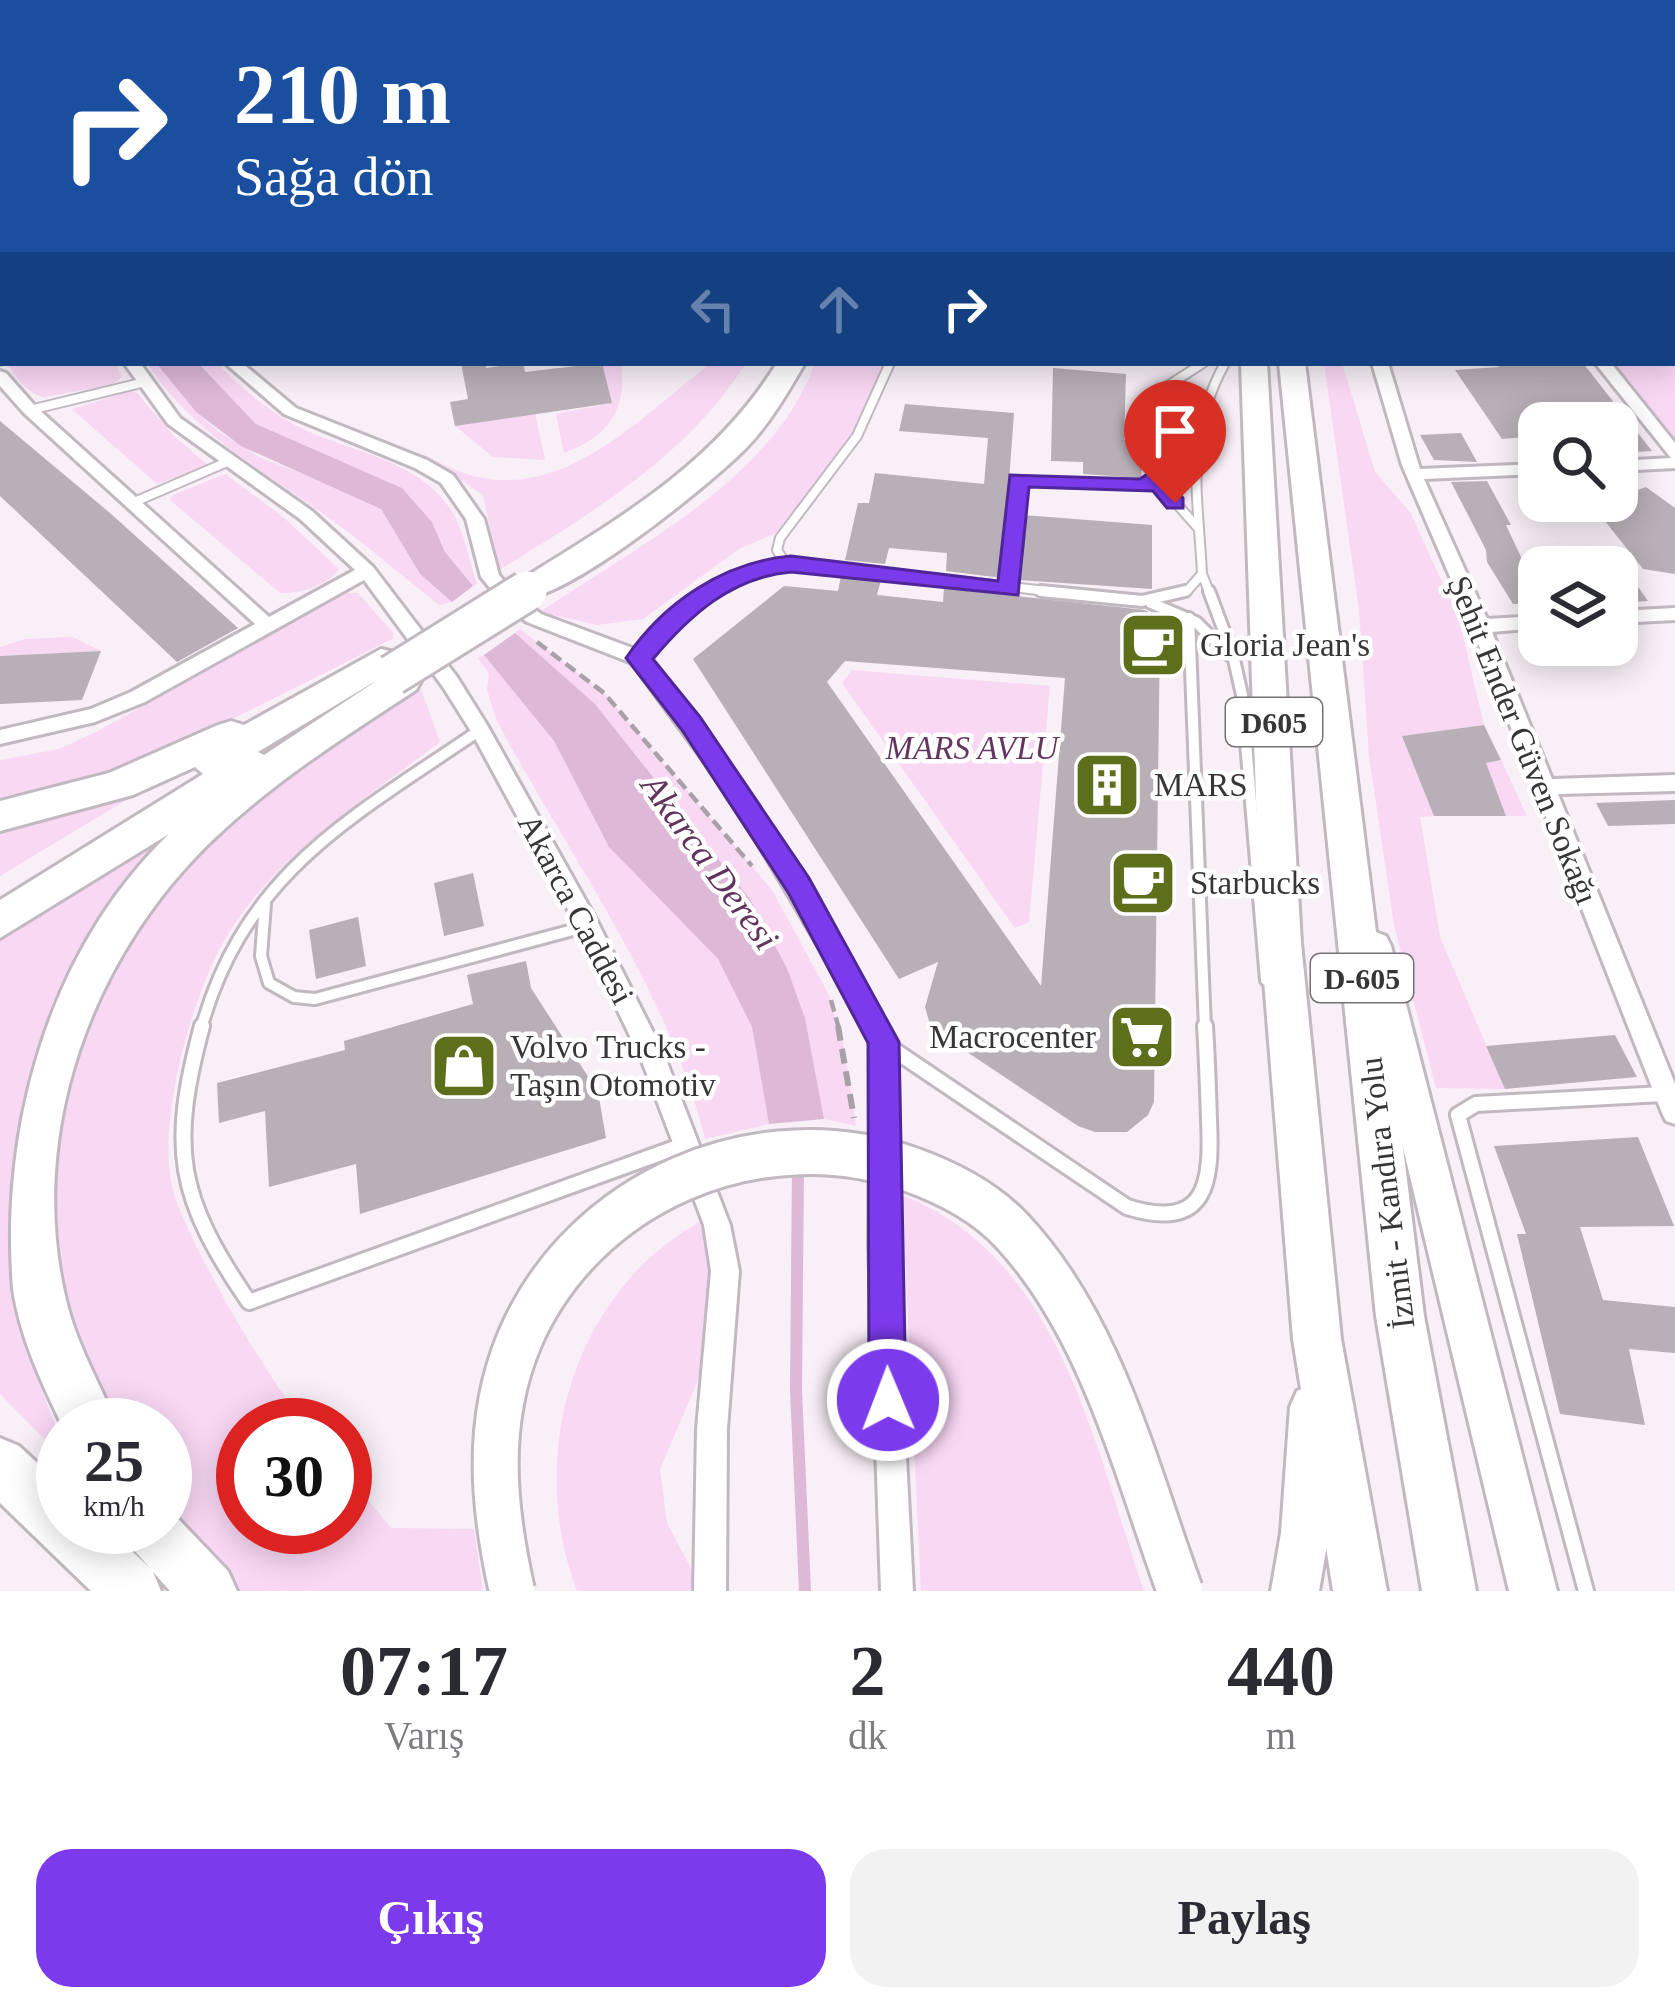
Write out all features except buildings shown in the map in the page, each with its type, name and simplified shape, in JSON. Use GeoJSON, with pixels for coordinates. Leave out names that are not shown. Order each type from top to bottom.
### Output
{"type":"FeatureCollection","features":[{"type":"Feature","properties":{"kind":"highway"},"geometry":{"type":"LineString","coordinates":[[0,816],[119,785],[392,672],[444,656],[524,584],[687,460],[735,410],[764,366]]}},
{"type":"Feature","properties":{"kind":"highway"},"geometry":{"type":"LineString","coordinates":[[524,584],[718,464],[749,431],[789,366]]}},
{"type":"Feature","properties":{"kind":"highway","name":"D605"},"geometry":{"type":"LineString","coordinates":[[1254,366],[1281,943],[1293,1082],[1318,1339],[1360,1591]]}},
{"type":"Feature","properties":{"kind":"highway","name":"İzmit - Kandıra Yolu"},"geometry":{"type":"LineString","coordinates":[[1292,366],[1400,1316],[1449,1591]]}},
{"type":"Feature","properties":{"kind":"highway"},"geometry":{"type":"LineString","coordinates":[[0,893],[392,672]]}},
{"type":"Feature","properties":{"kind":"highway"},"geometry":{"type":"LineString","coordinates":[[0,921],[392,672]]}},
{"type":"Feature","properties":{"kind":"highway"},"geometry":{"type":"LineString","coordinates":[[76,1398],[38,1292],[28,1201],[32,1138],[52,1054],[76,996],[147,883],[212,820],[392,672]]}},
{"type":"Feature","properties":{"kind":"highway"},"geometry":{"type":"LineString","coordinates":[[0,1465],[36,1499]]}},
{"type":"Feature","properties":{"kind":"highway"},"geometry":{"type":"LineString","coordinates":[[93,1554],[132,1591]]}},
{"type":"Feature","properties":{"kind":"highway"},"geometry":{"type":"LineString","coordinates":[[175,1554],[208,1591]]}},
{"type":"Feature","properties":{"kind":"main road"},"geometry":{"type":"LineString","coordinates":[[1348,844],[1533,1591]]}},
{"type":"Feature","properties":{"kind":"main road"},"geometry":{"type":"LineString","coordinates":[[512,1591],[493,1513],[490,1473],[495,1436],[519,1340],[558,1272],[598,1226],[647,1193],[752,1155],[822,1149],[882,1160],[948,1185],[1009,1227],[1028,1248],[1080,1334],[1180,1591]]}},
{"type":"Feature","properties":{"kind":"main road"},"geometry":{"type":"LineString","coordinates":[[1294,1591],[1305,1533],[1318,1339]]}},
{"type":"Feature","properties":{"kind":"street"},"geometry":{"type":"LineString","coordinates":[[237,366],[290,411],[447,479],[475,519],[490,577],[510,601],[534,619],[639,658],[691,724],[799,886],[884,1042],[882,1244],[898,1591]]}},
{"type":"Feature","properties":{"kind":"street","name":"Şehit Ender Güven Sokağı"},"geometry":{"type":"LineString","coordinates":[[1381,366],[1387,399],[1414,474],[1669,1092]]}},
{"type":"Feature","properties":{"kind":"street"},"geometry":{"type":"LineString","coordinates":[[1605,366],[1674,463]]}},
{"type":"Feature","properties":{"kind":"street","name":"Akarca Caddesi"},"geometry":{"type":"LineString","coordinates":[[138,372],[174,421],[306,515],[367,571],[480,730],[588,926],[654,1060],[717,1225],[725,1271],[712,1429],[710,1591]]}},
{"type":"Feature","properties":{"kind":"street"},"geometry":{"type":"LineString","coordinates":[[0,376],[30,410],[267,625]]}},
{"type":"Feature","properties":{"kind":"street"},"geometry":{"type":"LineString","coordinates":[[1638,465],[1674,463]]}},
{"type":"Feature","properties":{"kind":"street"},"geometry":{"type":"LineString","coordinates":[[1414,474],[1518,470]]}},
{"type":"Feature","properties":{"kind":"street"},"geometry":{"type":"LineString","coordinates":[[0,737],[95,715],[138,697],[367,571]]}},
{"type":"Feature","properties":{"kind":"street"},"geometry":{"type":"LineString","coordinates":[[1638,616],[1675,614]]}},
{"type":"Feature","properties":{"kind":"street"},"geometry":{"type":"LineString","coordinates":[[1480,626],[1518,623]]}},
{"type":"Feature","properties":{"kind":"street"},"geometry":{"type":"LineString","coordinates":[[1543,787],[1675,783]]}},
{"type":"Feature","properties":{"kind":"lane"},"geometry":{"type":"LineString","coordinates":[[791,564],[778,556],[780,538],[855,446],[875,410],[889,366]]}},
{"type":"Feature","properties":{"kind":"lane"},"geometry":{"type":"LineString","coordinates":[[1009,590],[1017,480],[1146,486],[1153,477],[1152,396],[1198,366]]}},
{"type":"Feature","properties":{"kind":"lane"},"geometry":{"type":"LineString","coordinates":[[1224,366],[1196,429],[1202,574],[1240,678],[1261,963],[1293,1082]]}},
{"type":"Feature","properties":{"kind":"lane"},"geometry":{"type":"LineString","coordinates":[[30,410],[138,372]]}},
{"type":"Feature","properties":{"kind":"lane"},"geometry":{"type":"LineString","coordinates":[[132,502],[226,462]]}},
{"type":"Feature","properties":{"kind":"lane"},"geometry":{"type":"LineString","coordinates":[[1153,477],[1199,529]]}},
{"type":"Feature","properties":{"kind":"lane"},"geometry":{"type":"LineString","coordinates":[[639,658],[680,612],[702,596],[750,571],[791,564],[1142,601],[1189,618],[1222,646],[1240,678]]}},
{"type":"Feature","properties":{"kind":"lane"},"geometry":{"type":"LineString","coordinates":[[1142,601],[1186,591],[1202,574]]}},
{"type":"Feature","properties":{"kind":"lane"},"geometry":{"type":"LineString","coordinates":[[884,1042],[1127,1207],[1171,1215],[1203,1198],[1211,1166],[1189,618]]}},
{"type":"Feature","properties":{"kind":"lane"},"geometry":{"type":"LineString","coordinates":[[480,730],[292,869],[242,928],[209,995],[178,1135],[184,1183],[208,1243],[249,1302],[688,1144]]}},
{"type":"Feature","properties":{"kind":"lane"},"geometry":{"type":"LineString","coordinates":[[266,900],[260,967],[270,987],[289,999],[315,999],[588,926]]}},
{"type":"Feature","properties":{"kind":"lane"},"geometry":{"type":"LineString","coordinates":[[1586,1591],[1458,1115],[1476,1104],[1669,1092]]}},
{"type":"Feature","properties":{"kind":"path"},"geometry":{"type":"LineString","coordinates":[[532,638],[604,694],[757,872]]}},
{"type":"Feature","properties":{"kind":"path"},"geometry":{"type":"LineString","coordinates":[[829,994],[844,1047],[856,1126]]}},
{"type":"Feature","properties":{"kind":"green space"},"geometry":{"type":"Polygon","coordinates":[[[9,366],[116,366],[122,377],[112,385],[44,397],[19,380],[9,366]]]}},
{"type":"Feature","properties":{"kind":"green space"},"geometry":{"type":"Polygon","coordinates":[[[149,366],[158,366],[218,431],[261,458],[359,495],[381,509],[420,574],[452,602],[439,605],[337,524],[227,446],[164,387],[149,366]]]}},
{"type":"Feature","properties":{"kind":"green space"},"geometry":{"type":"Polygon","coordinates":[[[201,366],[220,366],[292,424],[419,478],[454,515],[477,584],[473,586],[445,552],[432,522],[402,488],[256,424],[201,366]]]}},
{"type":"Feature","properties":{"kind":"green space"},"geometry":{"type":"Polygon","coordinates":[[[603,366],[621,366],[618,407],[603,430],[564,453],[556,414],[612,403],[603,366]]]}},
{"type":"Feature","properties":{"kind":"green space"},"geometry":{"type":"Polygon","coordinates":[[[707,366],[744,366],[696,427],[666,455],[602,504],[499,570],[483,495],[422,454],[474,476],[508,480],[541,476],[602,448],[707,366]]]}},
{"type":"Feature","properties":{"kind":"green space"},"geometry":{"type":"Polygon","coordinates":[[[814,366],[884,366],[872,406],[855,437],[776,533],[739,549],[643,619],[597,625],[540,612],[698,506],[768,442],[795,404],[814,366]]]}},
{"type":"Feature","properties":{"kind":"green space"},"geometry":{"type":"Polygon","coordinates":[[[1324,366],[1343,366],[1375,472],[1410,512],[1459,619],[1484,725],[1404,736],[1463,768],[1501,760],[1527,816],[1506,816],[1491,777],[1421,777],[1434,816],[1420,817],[1440,937],[1505,1089],[1436,1088],[1394,925],[1369,756],[1359,610],[1324,366]]]}},
{"type":"Feature","properties":{"kind":"green space"},"geometry":{"type":"Polygon","coordinates":[[[1613,366],[1675,366],[1675,444],[1613,366]]]}},
{"type":"Feature","properties":{"kind":"green space"},"geometry":{"type":"Polygon","coordinates":[[[130,391],[209,466],[157,484],[72,409],[130,391]]]}},
{"type":"Feature","properties":{"kind":"green space"},"geometry":{"type":"Polygon","coordinates":[[[535,413],[545,460],[493,457],[455,426],[535,413]]]}},
{"type":"Feature","properties":{"kind":"green space"},"geometry":{"type":"Polygon","coordinates":[[[225,474],[282,516],[339,569],[334,575],[313,587],[280,593],[170,500],[225,474]]]}},
{"type":"Feature","properties":{"kind":"green space"},"geometry":{"type":"Polygon","coordinates":[[[346,593],[358,593],[394,634],[392,639],[153,754],[0,802],[0,760],[59,749],[98,731],[346,593]]]}},
{"type":"Feature","properties":{"kind":"green space"},"geometry":{"type":"Polygon","coordinates":[[[520,629],[604,693],[772,890],[829,995],[844,1047],[856,1126],[824,1119],[805,1018],[787,968],[750,899],[595,704],[515,633],[520,629]]]}},
{"type":"Feature","properties":{"kind":"green space"},"geometry":{"type":"Polygon","coordinates":[[[73,637],[101,651],[0,656],[0,647],[25,639],[73,637]]]}},
{"type":"Feature","properties":{"kind":"green space"},"geometry":{"type":"Polygon","coordinates":[[[484,655],[554,741],[609,847],[718,959],[752,1027],[769,1124],[705,1139],[688,1083],[642,976],[496,719],[487,689],[489,674],[478,658],[484,655]]]}},
{"type":"Feature","properties":{"kind":"green space","name":"MARS AVLU"},"geometry":{"type":"Polygon","coordinates":[[[852,670],[1050,686],[1029,922],[1015,928],[842,683],[852,670]]]}},
{"type":"Feature","properties":{"kind":"green space"},"geometry":{"type":"Polygon","coordinates":[[[421,689],[440,742],[299,851],[250,903],[230,931],[203,986],[174,1091],[169,1158],[180,1209],[210,1273],[286,1398],[216,1398],[216,1554],[372,1554],[372,1505],[391,1528],[474,1529],[483,1591],[240,1591],[192,1533],[192,1398],[106,1398],[74,1320],[53,1237],[54,1175],[83,1042],[111,974],[146,915],[190,862],[239,815],[421,689]]]}},
{"type":"Feature","properties":{"kind":"green space"},"geometry":{"type":"Polygon","coordinates":[[[156,782],[0,876],[0,831],[60,817],[156,782]]]}},
{"type":"Feature","properties":{"kind":"green space"},"geometry":{"type":"Polygon","coordinates":[[[222,792],[89,940],[45,1035],[30,1089],[14,1192],[18,1290],[45,1398],[36,1398],[36,1431],[0,1394],[0,938],[222,792]]]}},
{"type":"Feature","properties":{"kind":"green space"},"geometry":{"type":"Polygon","coordinates":[[[902,1195],[956,1224],[1000,1263],[1035,1310],[1087,1418],[1144,1591],[921,1591],[902,1195]]]}},
{"type":"Feature","properties":{"kind":"green space"},"geometry":{"type":"Polygon","coordinates":[[[705,1219],[720,1310],[696,1385],[660,1469],[667,1523],[703,1591],[577,1591],[562,1539],[557,1485],[560,1432],[572,1380],[593,1331],[622,1287],[660,1249],[705,1219]]]}},
{"type":"Feature","properties":{"kind":"water"},"geometry":{"type":"Polygon","coordinates":[[[158,366],[201,366],[256,424],[402,488],[432,522],[445,552],[473,586],[452,602],[420,574],[381,509],[241,446],[196,412],[158,366]]]}},
{"type":"Feature","properties":{"kind":"water"},"geometry":{"type":"Polygon","coordinates":[[[515,633],[595,704],[750,899],[787,968],[805,1018],[824,1119],[769,1124],[752,1027],[718,959],[609,847],[554,741],[484,655],[515,633]]]}},
{"type":"Feature","properties":{"kind":"waterway","name":"Akarca Deresi"},"geometry":{"type":"LineString","coordinates":[[798,1165],[796,1390],[805,1591]]}},
{"type":"Feature","properties":{"kind":"place","name":"Gloria Jean's"},"geometry":{"type":"Point","coordinates":[1153,645]}},
{"type":"Feature","properties":{"kind":"place","name":"MARS"},"geometry":{"type":"Point","coordinates":[1107,785]}},
{"type":"Feature","properties":{"kind":"place","name":"Starbucks"},"geometry":{"type":"Point","coordinates":[1143,883]}},
{"type":"Feature","properties":{"kind":"place","name":"Macrocenter"},"geometry":{"type":"Point","coordinates":[1142,1037]}},
{"type":"Feature","properties":{"kind":"place","name":"Volvo Trucks - Taşın Otomotiv"},"geometry":{"type":"Point","coordinates":[464,1066]}},
{"type":"Feature","properties":{"kind":"route"},"geometry":{"type":"LineString","coordinates":[[888,1400],[882,1220],[884,1042],[799,886],[691,724],[639,658],[680,612],[702,596],[767,566],[791,564],[1009,590],[1018,479],[1146,486],[1153,477],[1175,503]]}}]}
